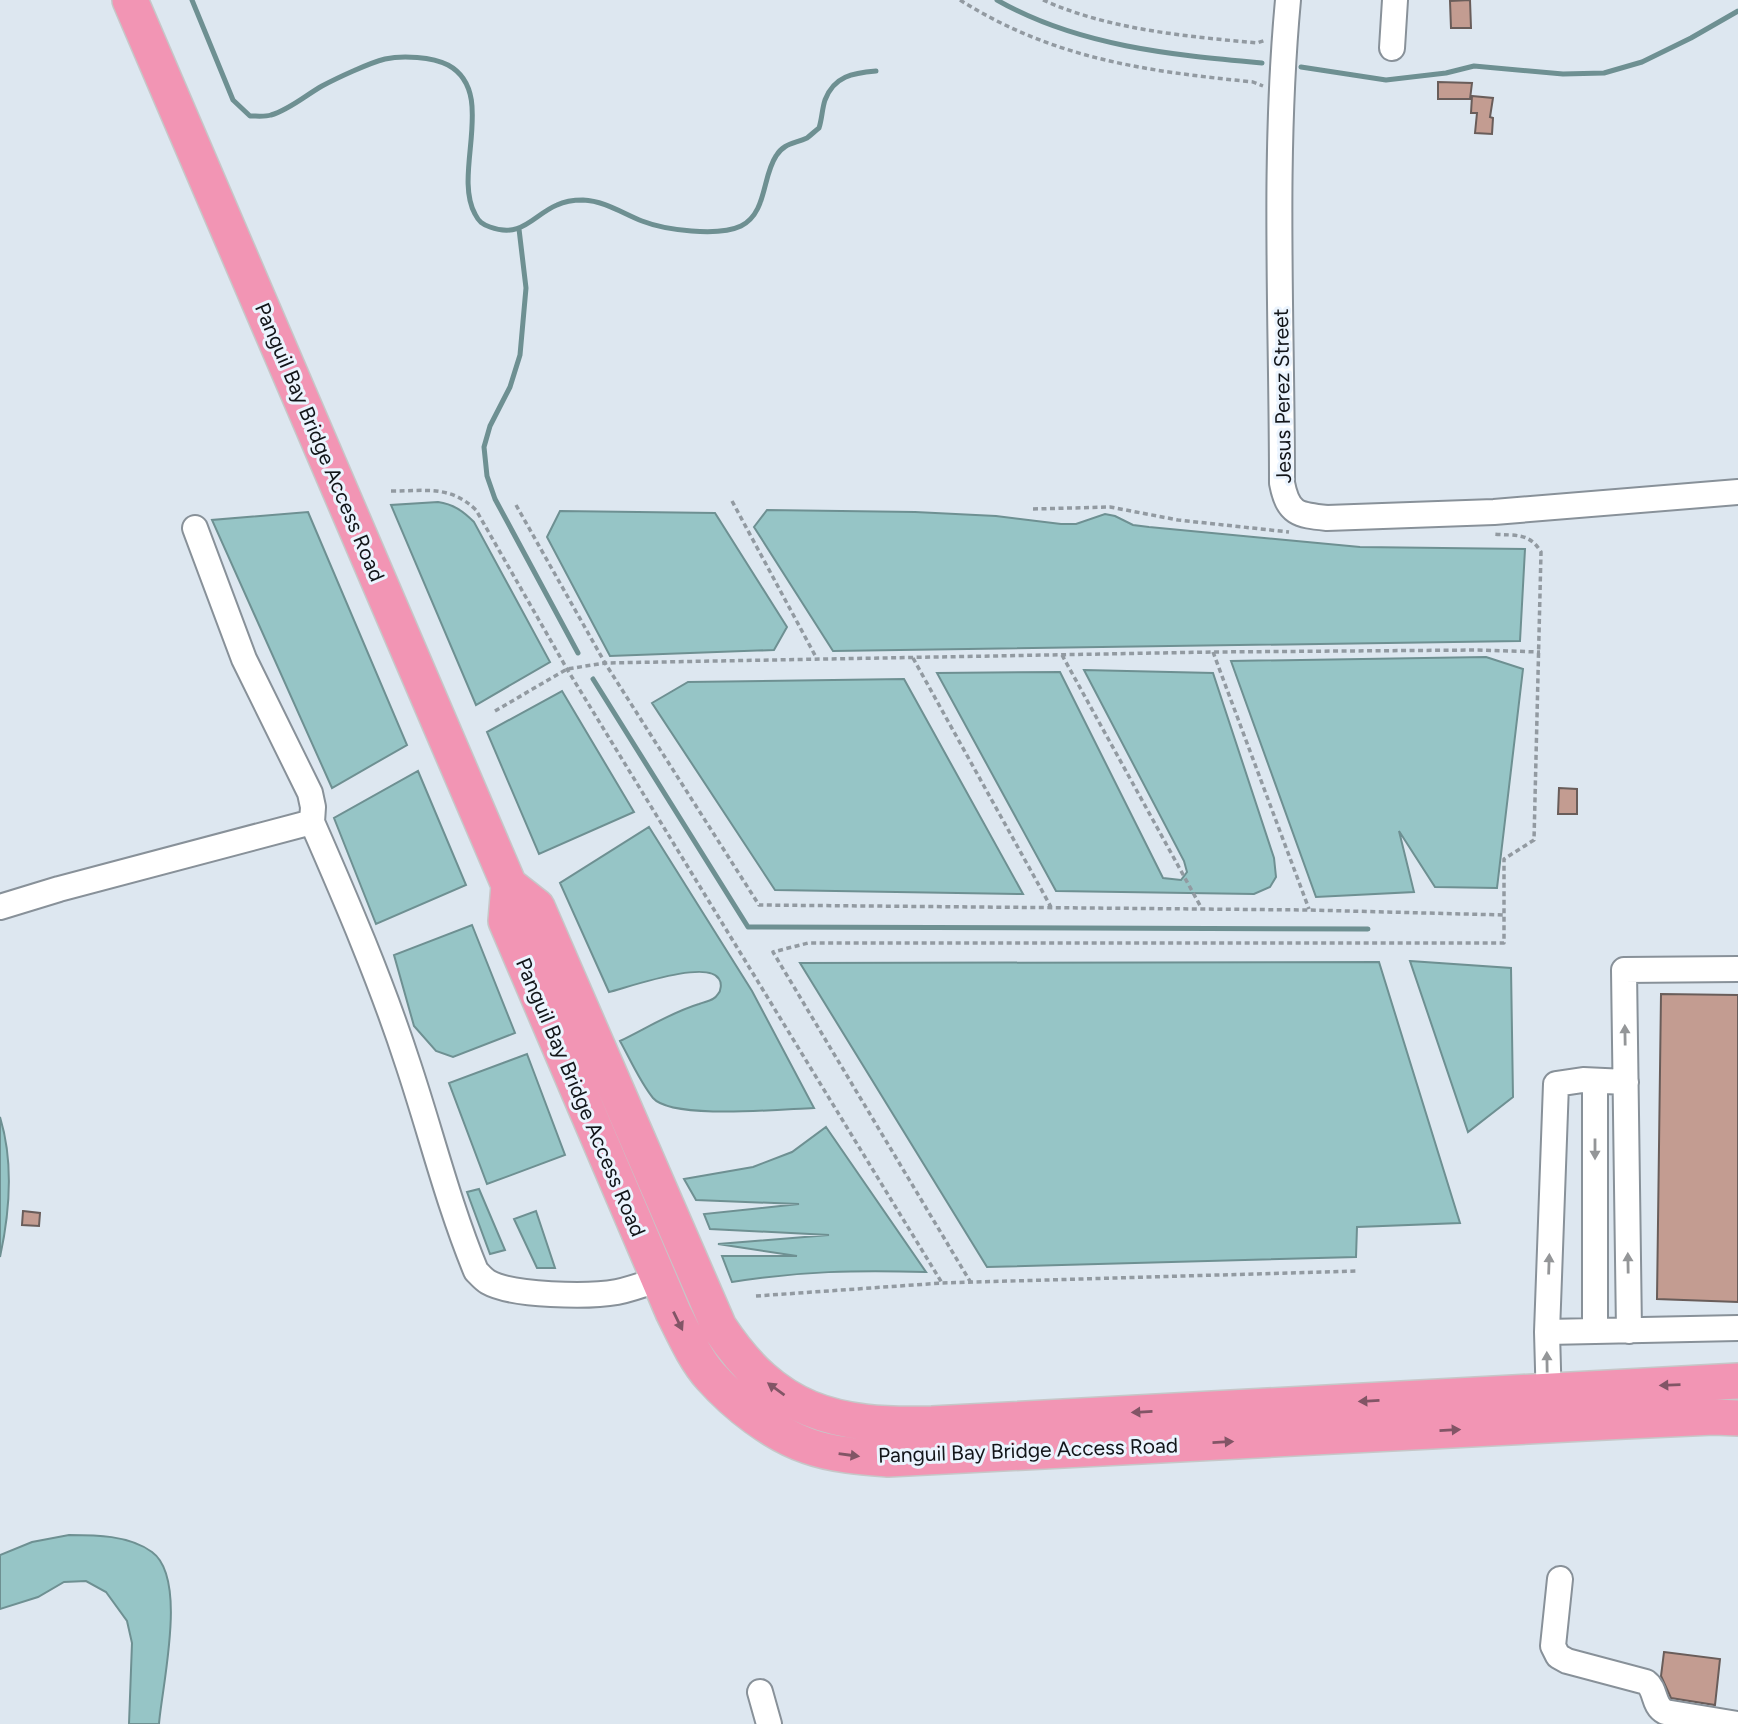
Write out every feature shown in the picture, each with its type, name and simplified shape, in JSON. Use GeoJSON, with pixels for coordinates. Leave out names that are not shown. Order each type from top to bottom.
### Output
{"type":"FeatureCollection","features":[{"type":"Feature","properties":{"kind":"highway","name":"Panguil Bay Bridge Access Road"},"geometry":{"type":"LineString","coordinates":[[130,0],[509,884],[537,907],[719,1327],[737,1355],[761,1378],[788,1398],[820,1414],[851,1422],[900,1425],[1738,1381]]}},
{"type":"Feature","properties":{"kind":"highway","name":"Panguil Bay Bridge Access Road"},"geometry":{"type":"LineString","coordinates":[[509,884],[506,921],[689,1344],[710,1377],[738,1404],[770,1426],[807,1446],[846,1455],[888,1459],[934,1458],[1714,1417],[1738,1418]]}},
{"type":"Feature","properties":{"kind":"street","name":"Jesus Perez Street"},"geometry":{"type":"LineString","coordinates":[[1288,0],[1284,34],[1279,173],[1282,482],[1285,497],[1292,510],[1306,516],[1327,518],[1494,512],[1738,492]]}},
{"type":"Feature","properties":{"kind":"street"},"geometry":{"type":"LineString","coordinates":[[1392,48],[1395,0]]}},
{"type":"Feature","properties":{"kind":"street"},"geometry":{"type":"LineString","coordinates":[[195,528],[252,677],[304,778],[313,807],[312,822],[375,968],[476,1271],[485,1281],[500,1287],[535,1292],[617,1292],[659,1279]]}},
{"type":"Feature","properties":{"kind":"street"},"geometry":{"type":"LineString","coordinates":[[0,907],[59,888],[312,822]]}},
{"type":"Feature","properties":{"kind":"street"},"geometry":{"type":"LineString","coordinates":[[1629,1331],[1624,970],[1738,969]]}},
{"type":"Feature","properties":{"kind":"street"},"geometry":{"type":"LineString","coordinates":[[1595,1081],[1595,1331]]}},
{"type":"Feature","properties":{"kind":"street"},"geometry":{"type":"LineString","coordinates":[[1550,1426],[1547,1332],[1554,1093],[1556,1084],[1563,1082],[1626,1082]]}},
{"type":"Feature","properties":{"kind":"street"},"geometry":{"type":"LineString","coordinates":[[1547,1332],[1738,1328]]}},
{"type":"Feature","properties":{"kind":"street"},"geometry":{"type":"LineString","coordinates":[[1560,1579],[1553,1646],[1558,1656],[1567,1661],[1646,1682],[1652,1688],[1657,1705],[1665,1712],[1737,1724]]}},
{"type":"Feature","properties":{"kind":"street"},"geometry":{"type":"LineString","coordinates":[[760,1692],[769,1724]]}},
{"type":"Feature","properties":{"kind":"path"},"geometry":{"type":"LineString","coordinates":[[960,0],[991,19],[1048,45],[1111,62],[1180,75],[1253,82],[1281,92]]}},
{"type":"Feature","properties":{"kind":"path"},"geometry":{"type":"LineString","coordinates":[[1043,0],[1061,8],[1119,24],[1185,36],[1257,43],[1284,34]]}},
{"type":"Feature","properties":{"kind":"path"},"geometry":{"type":"LineString","coordinates":[[391,491],[449,492],[464,499],[477,510],[567,669],[942,1283]]}},
{"type":"Feature","properties":{"kind":"path"},"geometry":{"type":"LineString","coordinates":[[732,501],[817,659]]}},
{"type":"Feature","properties":{"kind":"path"},"geometry":{"type":"LineString","coordinates":[[516,505],[605,663],[759,905],[1309,910],[1504,915]]}},
{"type":"Feature","properties":{"kind":"path"},"geometry":{"type":"LineString","coordinates":[[1032,509],[1110,507],[1178,520],[1300,532]]}},
{"type":"Feature","properties":{"kind":"path"},"geometry":{"type":"LineString","coordinates":[[971,1283],[773,952],[808,943],[1504,943],[1504,859],[1534,840],[1541,552],[1534,540],[1524,536],[1480,534]]}},
{"type":"Feature","properties":{"kind":"path"},"geometry":{"type":"LineString","coordinates":[[495,711],[567,669],[605,663],[1213,652],[1540,652]]}},
{"type":"Feature","properties":{"kind":"path"},"geometry":{"type":"LineString","coordinates":[[1213,652],[1309,910]]}},
{"type":"Feature","properties":{"kind":"path"},"geometry":{"type":"LineString","coordinates":[[1062,655],[1202,909]]}},
{"type":"Feature","properties":{"kind":"path"},"geometry":{"type":"LineString","coordinates":[[913,658],[1051,908]]}},
{"type":"Feature","properties":{"kind":"path"},"geometry":{"type":"LineString","coordinates":[[757,1296],[942,1283],[1357,1271]]}},
{"type":"Feature","properties":{"kind":"shaded area"},"geometry":{"type":"Polygon","coordinates":[[[438,502],[457,509],[474,522],[550,662],[476,705],[391,505],[438,502]]]}},
{"type":"Feature","properties":{"kind":"shaded area"},"geometry":{"type":"Polygon","coordinates":[[[767,510],[915,512],[996,516],[1061,524],[1076,524],[1105,514],[1133,525],[1360,547],[1525,549],[1520,641],[833,651],[754,527],[767,510]]]}},
{"type":"Feature","properties":{"kind":"shaded area"},"geometry":{"type":"Polygon","coordinates":[[[560,511],[715,513],[787,627],[774,650],[610,656],[547,537],[560,511]]]}},
{"type":"Feature","properties":{"kind":"shaded area"},"geometry":{"type":"Polygon","coordinates":[[[308,512],[407,745],[332,788],[212,520],[308,512]]]}},
{"type":"Feature","properties":{"kind":"shaded area"},"geometry":{"type":"Polygon","coordinates":[[[1486,657],[1523,669],[1497,888],[1435,887],[1399,831],[1414,892],[1316,897],[1231,661],[1486,657]]]}},
{"type":"Feature","properties":{"kind":"shaded area"},"geometry":{"type":"Polygon","coordinates":[[[1084,670],[1213,673],[1274,858],[1276,877],[1270,887],[1254,894],[1056,891],[937,673],[1060,672],[1163,878],[1181,880],[1187,872],[1184,861],[1084,670]]]}},
{"type":"Feature","properties":{"kind":"shaded area"},"geometry":{"type":"Polygon","coordinates":[[[904,679],[1023,894],[775,890],[652,703],[688,682],[904,679]]]}},
{"type":"Feature","properties":{"kind":"shaded area"},"geometry":{"type":"Polygon","coordinates":[[[562,691],[634,812],[539,854],[487,732],[562,691]]]}},
{"type":"Feature","properties":{"kind":"shaded area"},"geometry":{"type":"Polygon","coordinates":[[[418,771],[466,885],[376,924],[334,818],[418,771]]]}},
{"type":"Feature","properties":{"kind":"shaded area"},"geometry":{"type":"Polygon","coordinates":[[[649,827],[752,991],[814,1108],[729,1112],[682,1109],[664,1105],[653,1098],[639,1078],[620,1041],[679,1011],[710,1001],[720,991],[720,981],[712,974],[685,973],[609,992],[560,883],[649,827]]]}},
{"type":"Feature","properties":{"kind":"shaded area"},"geometry":{"type":"Polygon","coordinates":[[[472,925],[515,1033],[453,1057],[436,1051],[414,1026],[394,955],[472,925]]]}},
{"type":"Feature","properties":{"kind":"shaded area"},"geometry":{"type":"Polygon","coordinates":[[[1410,961],[1511,968],[1513,1097],[1468,1132],[1410,961]]]}},
{"type":"Feature","properties":{"kind":"shaded area"},"geometry":{"type":"Polygon","coordinates":[[[1379,962],[1460,1223],[1357,1227],[1356,1257],[987,1267],[800,963],[1379,962]]]}},
{"type":"Feature","properties":{"kind":"shaded area"},"geometry":{"type":"Polygon","coordinates":[[[527,1054],[565,1155],[487,1184],[449,1083],[527,1054]]]}},
{"type":"Feature","properties":{"kind":"shaded area"},"geometry":{"type":"Polygon","coordinates":[[[0,1117],[7,1152],[9,1187],[0,1257],[0,1117]]]}},
{"type":"Feature","properties":{"kind":"shaded area"},"geometry":{"type":"Polygon","coordinates":[[[826,1127],[926,1272],[829,1272],[732,1282],[722,1256],[797,1256],[718,1244],[829,1235],[710,1229],[704,1214],[799,1204],[696,1200],[684,1179],[753,1167],[792,1152],[826,1127]]]}},
{"type":"Feature","properties":{"kind":"shaded area"},"geometry":{"type":"Polygon","coordinates":[[[479,1189],[505,1250],[490,1254],[467,1192],[479,1189]]]}},
{"type":"Feature","properties":{"kind":"shaded area"},"geometry":{"type":"Polygon","coordinates":[[[536,1211],[555,1268],[537,1268],[514,1219],[536,1211]]]}},
{"type":"Feature","properties":{"kind":"shaded area"},"geometry":{"type":"Polygon","coordinates":[[[69,1535],[112,1537],[133,1542],[152,1552],[163,1565],[169,1584],[171,1608],[168,1659],[159,1724],[129,1724],[132,1643],[127,1621],[106,1592],[86,1581],[64,1582],[38,1597],[0,1609],[0,1555],[32,1542],[69,1535]]]}},
{"type":"Feature","properties":{"kind":"building"},"geometry":{"type":"Polygon","coordinates":[[[1470,0],[1471,28],[1451,28],[1450,1],[1470,0]]]}},
{"type":"Feature","properties":{"kind":"building"},"geometry":{"type":"Polygon","coordinates":[[[1438,82],[1472,83],[1470,99],[1438,99],[1438,82]]]}},
{"type":"Feature","properties":{"kind":"building"},"geometry":{"type":"Polygon","coordinates":[[[1472,96],[1493,98],[1490,117],[1493,118],[1492,134],[1475,133],[1477,113],[1471,113],[1472,96]]]}},
{"type":"Feature","properties":{"kind":"building"},"geometry":{"type":"Polygon","coordinates":[[[1559,788],[1577,789],[1577,814],[1558,814],[1559,788]]]}},
{"type":"Feature","properties":{"kind":"building"},"geometry":{"type":"Polygon","coordinates":[[[1661,994],[1738,995],[1738,1302],[1657,1299],[1661,994]]]}},
{"type":"Feature","properties":{"kind":"building"},"geometry":{"type":"Polygon","coordinates":[[[23,1211],[40,1213],[39,1226],[22,1225],[23,1211]]]}},
{"type":"Feature","properties":{"kind":"building"},"geometry":{"type":"Polygon","coordinates":[[[1664,1652],[1720,1659],[1715,1705],[1671,1698],[1661,1676],[1664,1652]]]}},
{"type":"Feature","properties":{"kind":"waterway"},"geometry":{"type":"LineString","coordinates":[[192,0],[233,100],[250,116],[278,113],[328,83],[385,59],[417,58],[448,65],[463,77],[470,94],[472,134],[469,197],[479,221],[501,230],[519,228],[557,205],[580,200],[599,203],[664,227],[706,232],[741,226],[749,220],[760,204],[772,165],[779,152],[786,146],[807,138],[819,128],[825,100],[834,86],[845,77],[876,71]]}},
{"type":"Feature","properties":{"kind":"waterway"},"geometry":{"type":"LineString","coordinates":[[997,0],[1028,16],[1092,38],[1160,52],[1262,63]]}},
{"type":"Feature","properties":{"kind":"waterway"},"geometry":{"type":"LineString","coordinates":[[1301,67],[1386,80],[1446,73],[1474,66],[1563,74],[1604,73],[1642,62],[1738,11]]}},
{"type":"Feature","properties":{"kind":"waterway"},"geometry":{"type":"LineString","coordinates":[[519,229],[526,288],[520,355],[510,387],[490,426],[484,447],[487,476],[495,499],[578,653]]}},
{"type":"Feature","properties":{"kind":"waterway"},"geometry":{"type":"LineString","coordinates":[[593,679],[748,927],[1368,929]]}}]}
